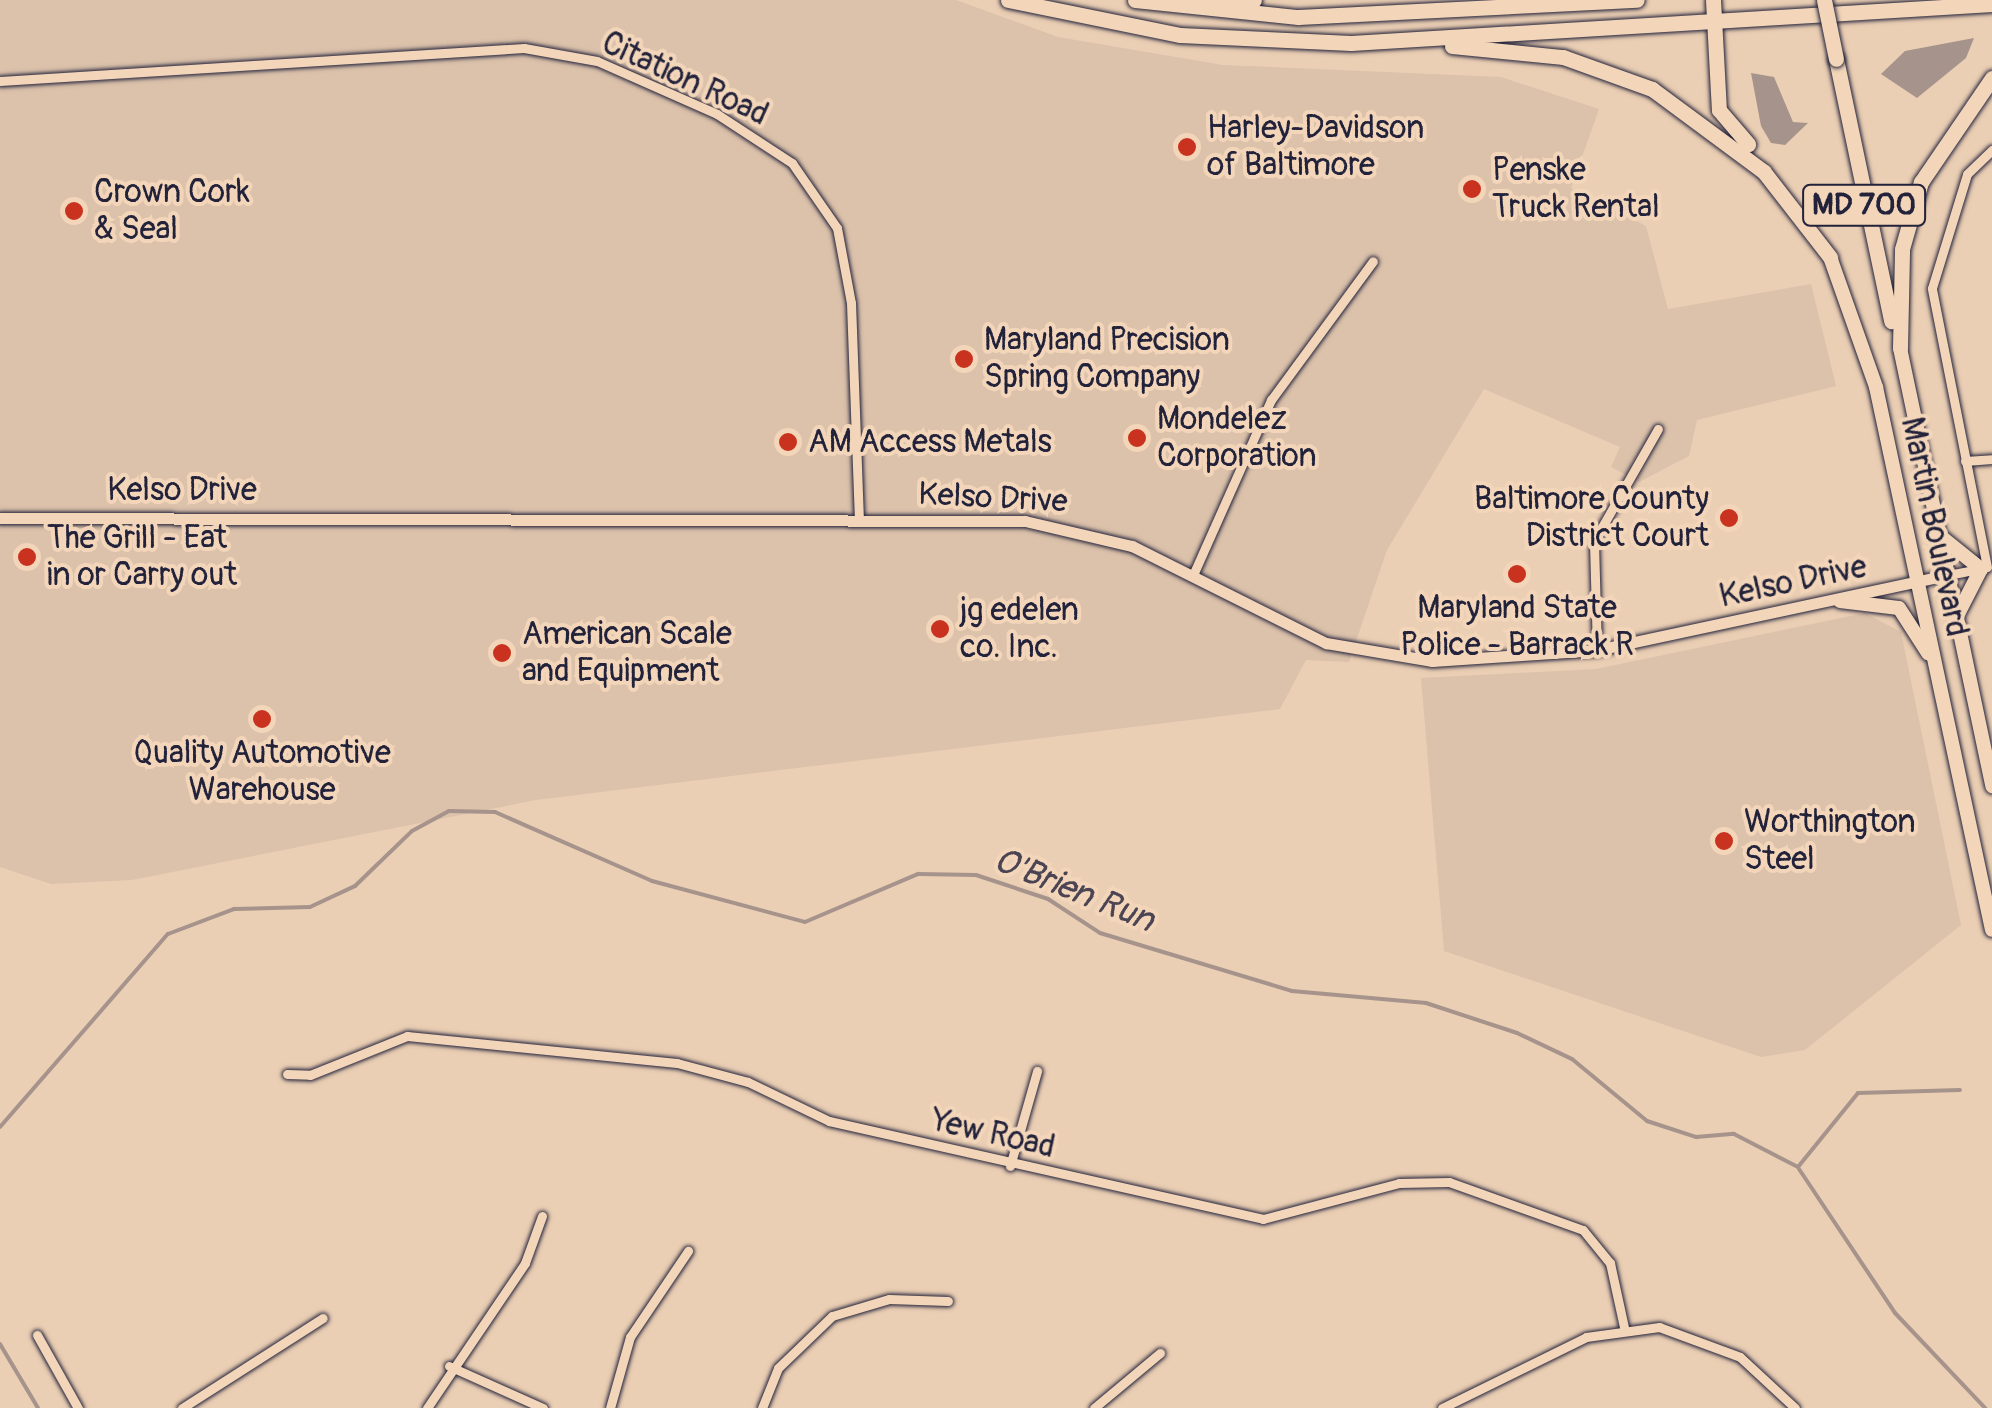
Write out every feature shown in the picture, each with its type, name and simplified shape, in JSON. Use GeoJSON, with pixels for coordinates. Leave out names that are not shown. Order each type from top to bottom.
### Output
{"type":"FeatureCollection","features":[{"type":"Feature","properties":{"kind":"highway"},"geometry":{"type":"LineString","coordinates":[[1008,0],[1147,30],[1393,42],[1563,57],[1652,89],[1749,159],[1830,257]]}},
{"type":"Feature","properties":{"kind":"highway"},"geometry":{"type":"LineString","coordinates":[[1135,0],[1338,17],[1637,0]]}},
{"type":"Feature","properties":{"kind":"highway"},"geometry":{"type":"LineString","coordinates":[[1157,4],[1254,0]]}},
{"type":"Feature","properties":{"kind":"highway"},"geometry":{"type":"LineString","coordinates":[[1713,0],[1713,21]]}},
{"type":"Feature","properties":{"kind":"highway","name":"MD 700"},"geometry":{"type":"LineString","coordinates":[[1824,0],[1900,348]]}},
{"type":"Feature","properties":{"kind":"highway"},"geometry":{"type":"LineString","coordinates":[[1147,30],[1157,4]]}},
{"type":"Feature","properties":{"kind":"highway"},"geometry":{"type":"LineString","coordinates":[[1393,42],[1992,4]]}},
{"type":"Feature","properties":{"kind":"highway","name":"MD 700"},"geometry":{"type":"LineString","coordinates":[[1713,21],[1722,117],[1788,189],[1830,257]]}},
{"type":"Feature","properties":{"kind":"highway"},"geometry":{"type":"LineString","coordinates":[[1900,348],[1900,264],[1921,182],[1992,78]]}},
{"type":"Feature","properties":{"kind":"main road","name":"Martin Boulevard"},"geometry":{"type":"LineString","coordinates":[[1830,257],[1869,360],[1991,922]]}},
{"type":"Feature","properties":{"kind":"main road","name":"Martin Boulevard"},"geometry":{"type":"LineString","coordinates":[[1900,348],[1992,786]]}},
{"type":"Feature","properties":{"kind":"main road"},"geometry":{"type":"LineString","coordinates":[[1940,535],[1987,567],[1966,587],[1959,626]]}},
{"type":"Feature","properties":{"kind":"main road"},"geometry":{"type":"LineString","coordinates":[[1840,601],[1899,608],[1936,667]]}},
{"type":"Feature","properties":{"kind":"street","name":"Citation Road"},"geometry":{"type":"LineString","coordinates":[[0,80],[524,48],[597,62],[717,114],[792,164],[837,228],[851,303],[859,520]]}},
{"type":"Feature","properties":{"kind":"street"},"geometry":{"type":"LineString","coordinates":[[1948,576],[1987,567],[1932,288],[1967,174],[1992,150]]}},
{"type":"Feature","properties":{"kind":"street"},"geometry":{"type":"LineString","coordinates":[[1193,575],[1271,400],[1372,261]]}},
{"type":"Feature","properties":{"kind":"street"},"geometry":{"type":"LineString","coordinates":[[1597,650],[1594,541],[1658,429]]}},
{"type":"Feature","properties":{"kind":"street"},"geometry":{"type":"LineString","coordinates":[[1965,461],[1992,458]]}},
{"type":"Feature","properties":{"kind":"street","name":"Kelso Drive"},"geometry":{"type":"LineString","coordinates":[[0,518],[859,520],[1058,526],[1193,575],[1278,624],[1353,650],[1468,662],[1597,650],[1948,576]]}},
{"type":"Feature","properties":{"kind":"street","name":"Yew Road"},"geometry":{"type":"LineString","coordinates":[[287,1074],[310,1075],[407,1036],[677,1063],[748,1082],[829,1121],[1010,1166],[1278,1220],[1414,1180],[1471,1188],[1571,1222],[1594,1240],[1610,1263],[1624,1327]]}},
{"type":"Feature","properties":{"kind":"street"},"geometry":{"type":"LineString","coordinates":[[1010,1166],[1037,1070]]}},
{"type":"Feature","properties":{"kind":"street"},"geometry":{"type":"LineString","coordinates":[[427,1408],[449,1366],[525,1263],[542,1216]]}},
{"type":"Feature","properties":{"kind":"street"},"geometry":{"type":"LineString","coordinates":[[610,1408],[630,1337],[688,1250]]}},
{"type":"Feature","properties":{"kind":"street"},"geometry":{"type":"LineString","coordinates":[[762,1408],[778,1368],[832,1316],[889,1299],[948,1301]]}},
{"type":"Feature","properties":{"kind":"street"},"geometry":{"type":"LineString","coordinates":[[182,1408],[323,1318]]}},
{"type":"Feature","properties":{"kind":"street"},"geometry":{"type":"LineString","coordinates":[[1442,1408],[1624,1327],[1717,1344],[1795,1408]]}},
{"type":"Feature","properties":{"kind":"street"},"geometry":{"type":"LineString","coordinates":[[36,1335],[78,1408]]}},
{"type":"Feature","properties":{"kind":"street"},"geometry":{"type":"LineString","coordinates":[[1094,1408],[1160,1352]]}},
{"type":"Feature","properties":{"kind":"street"},"geometry":{"type":"LineString","coordinates":[[449,1366],[543,1408]]}},
{"type":"Feature","properties":{"kind":"shaded area"},"geometry":{"type":"Polygon","coordinates":[[[0,0],[956,0],[1058,37],[1223,65],[1501,77],[1599,109],[1571,188],[1646,226],[1668,309],[1811,284],[1836,386],[1697,420],[1689,456],[1639,482],[1611,467],[1620,447],[1484,389],[1387,550],[1349,662],[1306,660],[1280,709],[536,800],[132,880],[51,884],[0,867],[0,0]]]}},
{"type":"Feature","properties":{"kind":"shaded area"},"geometry":{"type":"Polygon","coordinates":[[[1974,38],[1966,58],[1917,98],[1881,74],[1905,51],[1974,38]]]}},
{"type":"Feature","properties":{"kind":"shaded area"},"geometry":{"type":"Polygon","coordinates":[[[1751,73],[1774,77],[1793,122],[1808,123],[1785,145],[1771,143],[1761,126],[1751,73]]]}},
{"type":"Feature","properties":{"kind":"shaded area"},"geometry":{"type":"Polygon","coordinates":[[[1865,613],[1901,632],[1961,925],[1805,1050],[1761,1057],[1444,951],[1421,678],[1596,669],[1865,613]]]}},
{"type":"Feature","properties":{"kind":"waterway","name":"O'Brien Run"},"geometry":{"type":"LineString","coordinates":[[0,1127],[168,934],[234,909],[310,907],[355,886],[412,831],[449,811],[495,812],[652,881],[805,922],[918,874],[976,875],[1048,899],[1100,933],[1292,991],[1426,1003],[1517,1033],[1572,1059],[1647,1121],[1696,1137],[1734,1134],[1798,1167],[1858,1093],[1960,1090]]}},
{"type":"Feature","properties":{"kind":"waterway"},"geometry":{"type":"LineString","coordinates":[[1799,1169],[1895,1313],[1985,1408]]}},
{"type":"Feature","properties":{"kind":"waterway"},"geometry":{"type":"LineString","coordinates":[[0,1344],[38,1408]]}},
{"type":"Feature","properties":{"kind":"place","name":"Harley-Davidson of Baltimore"},"geometry":{"type":"Point","coordinates":[1187,147]}},
{"type":"Feature","properties":{"kind":"place","name":"Penske Truck Rental"},"geometry":{"type":"Point","coordinates":[1472,189]}},
{"type":"Feature","properties":{"kind":"place","name":"Crown Cork & Seal"},"geometry":{"type":"Point","coordinates":[74,211]}},
{"type":"Feature","properties":{"kind":"place","name":"Maryland Precision Spring Company"},"geometry":{"type":"Point","coordinates":[964,359]}},
{"type":"Feature","properties":{"kind":"place","name":"Mondelez Corporation"},"geometry":{"type":"Point","coordinates":[1137,438]}},
{"type":"Feature","properties":{"kind":"place","name":"AM Access Metals"},"geometry":{"type":"Point","coordinates":[788,442]}},
{"type":"Feature","properties":{"kind":"place","name":"Baltimore County District Court"},"geometry":{"type":"Point","coordinates":[1729,518]}},
{"type":"Feature","properties":{"kind":"place","name":"The Grill - Eat in or Carry out"},"geometry":{"type":"Point","coordinates":[27,557]}},
{"type":"Feature","properties":{"kind":"place","name":"Maryland State Police - Barrack R"},"geometry":{"type":"Point","coordinates":[1517,574]}},
{"type":"Feature","properties":{"kind":"place","name":"jg edelen co. Inc."},"geometry":{"type":"Point","coordinates":[940,629]}},
{"type":"Feature","properties":{"kind":"place","name":"American Scale and Equipment"},"geometry":{"type":"Point","coordinates":[502,653]}},
{"type":"Feature","properties":{"kind":"place","name":"Quality Automotive Warehouse"},"geometry":{"type":"Point","coordinates":[262,719]}},
{"type":"Feature","properties":{"kind":"place","name":"Worthington Steel"},"geometry":{"type":"Point","coordinates":[1724,841]}}]}
